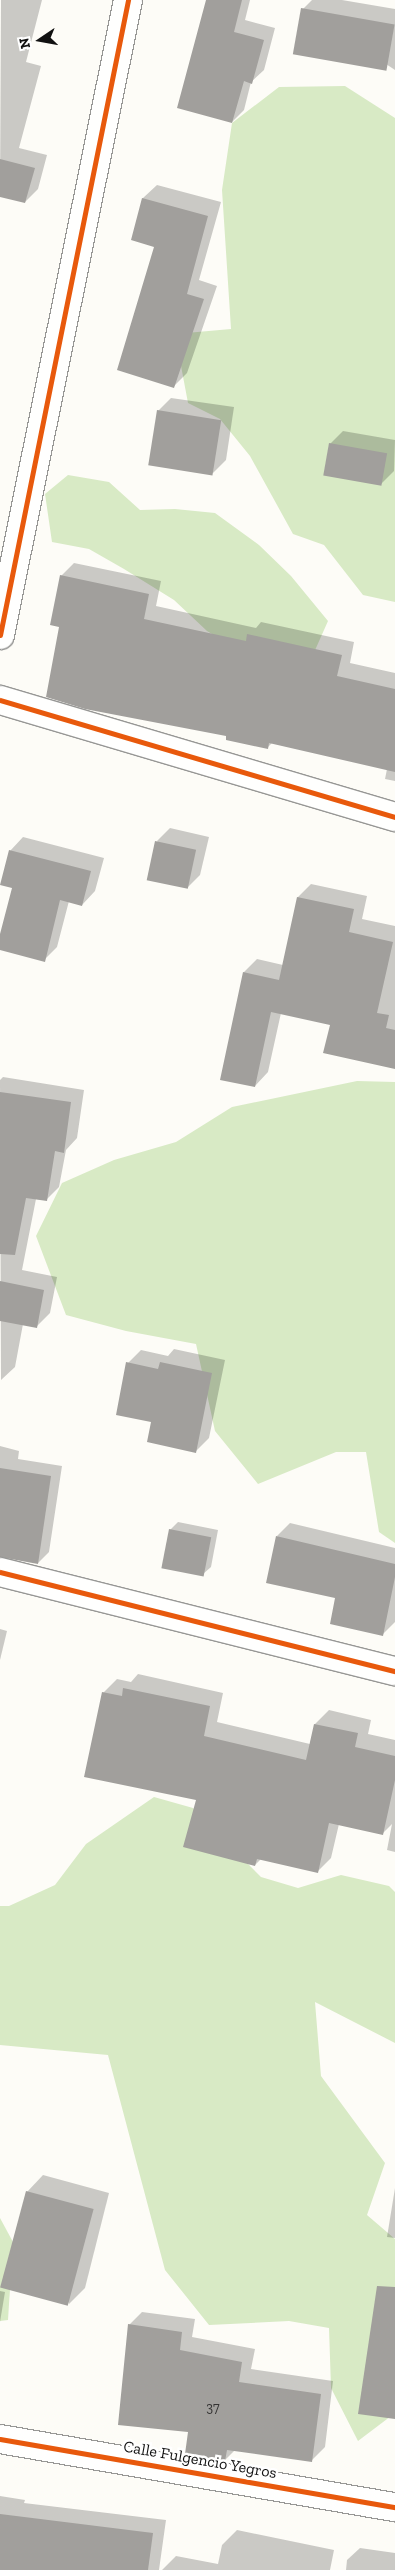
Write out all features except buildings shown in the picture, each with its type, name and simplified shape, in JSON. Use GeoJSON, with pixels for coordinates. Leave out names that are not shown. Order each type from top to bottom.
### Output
{"type":"FeatureCollection","features":[{"type":"Feature","properties":{"kind":"street"},"geometry":{"type":"LineString","coordinates":[[0,635],[128,0]]}},
{"type":"Feature","properties":{"kind":"street"},"geometry":{"type":"LineString","coordinates":[[0,700],[395,817]]}},
{"type":"Feature","properties":{"kind":"street"},"geometry":{"type":"LineString","coordinates":[[0,1572],[395,1671]]}},
{"type":"Feature","properties":{"kind":"street","name":"Calle Fulgencio Yegros"},"geometry":{"type":"LineString","coordinates":[[0,2439],[395,2507]]}},
{"type":"Feature","properties":{"kind":"green space"},"geometry":{"type":"Polygon","coordinates":[[[345,86],[395,118],[395,602],[363,595],[324,545],[293,534],[250,456],[220,419],[188,403],[175,334],[231,329],[222,190],[232,123],[279,87],[345,86]]]}},
{"type":"Feature","properties":{"kind":"green space"},"geometry":{"type":"Polygon","coordinates":[[[68,475],[109,482],[140,510],[175,509],[215,513],[259,545],[291,576],[328,621],[312,657],[260,663],[207,631],[174,600],[124,569],[89,549],[52,542],[45,494],[68,475]]]}},
{"type":"Feature","properties":{"kind":"green space"},"geometry":{"type":"Polygon","coordinates":[[[357,1081],[395,1082],[395,1543],[379,1532],[366,1452],[336,1452],[258,1484],[215,1431],[196,1344],[126,1331],[66,1315],[36,1236],[62,1183],[114,1160],[176,1142],[232,1107],[357,1081]]]}},
{"type":"Feature","properties":{"kind":"green space"},"geometry":{"type":"Polygon","coordinates":[[[154,1797],[193,1808],[261,1877],[298,1888],[341,1875],[389,1886],[395,1892],[395,2043],[315,2002],[321,2076],[385,2163],[367,2215],[395,2239],[395,2413],[358,2441],[331,2388],[329,2328],[289,2321],[209,2325],[165,2270],[108,2055],[0,2045],[0,1906],[9,1906],[55,1885],[86,1844],[154,1797]]]}},
{"type":"Feature","properties":{"kind":"green space"},"geometry":{"type":"Polygon","coordinates":[[[0,2218],[13,2242],[8,2320],[0,2321],[0,2218]]]}},
{"type":"Feature","properties":{"kind":"cycle path"},"geometry":{"type":"LineString","coordinates":[[0,635],[128,0]]}},
{"type":"Feature","properties":{"kind":"cycle path"},"geometry":{"type":"LineString","coordinates":[[0,700],[395,817]]}},
{"type":"Feature","properties":{"kind":"cycle path"},"geometry":{"type":"LineString","coordinates":[[0,1572],[395,1671]]}},
{"type":"Feature","properties":{"kind":"cycle path"},"geometry":{"type":"LineString","coordinates":[[0,2439],[395,2507]]}}]}
